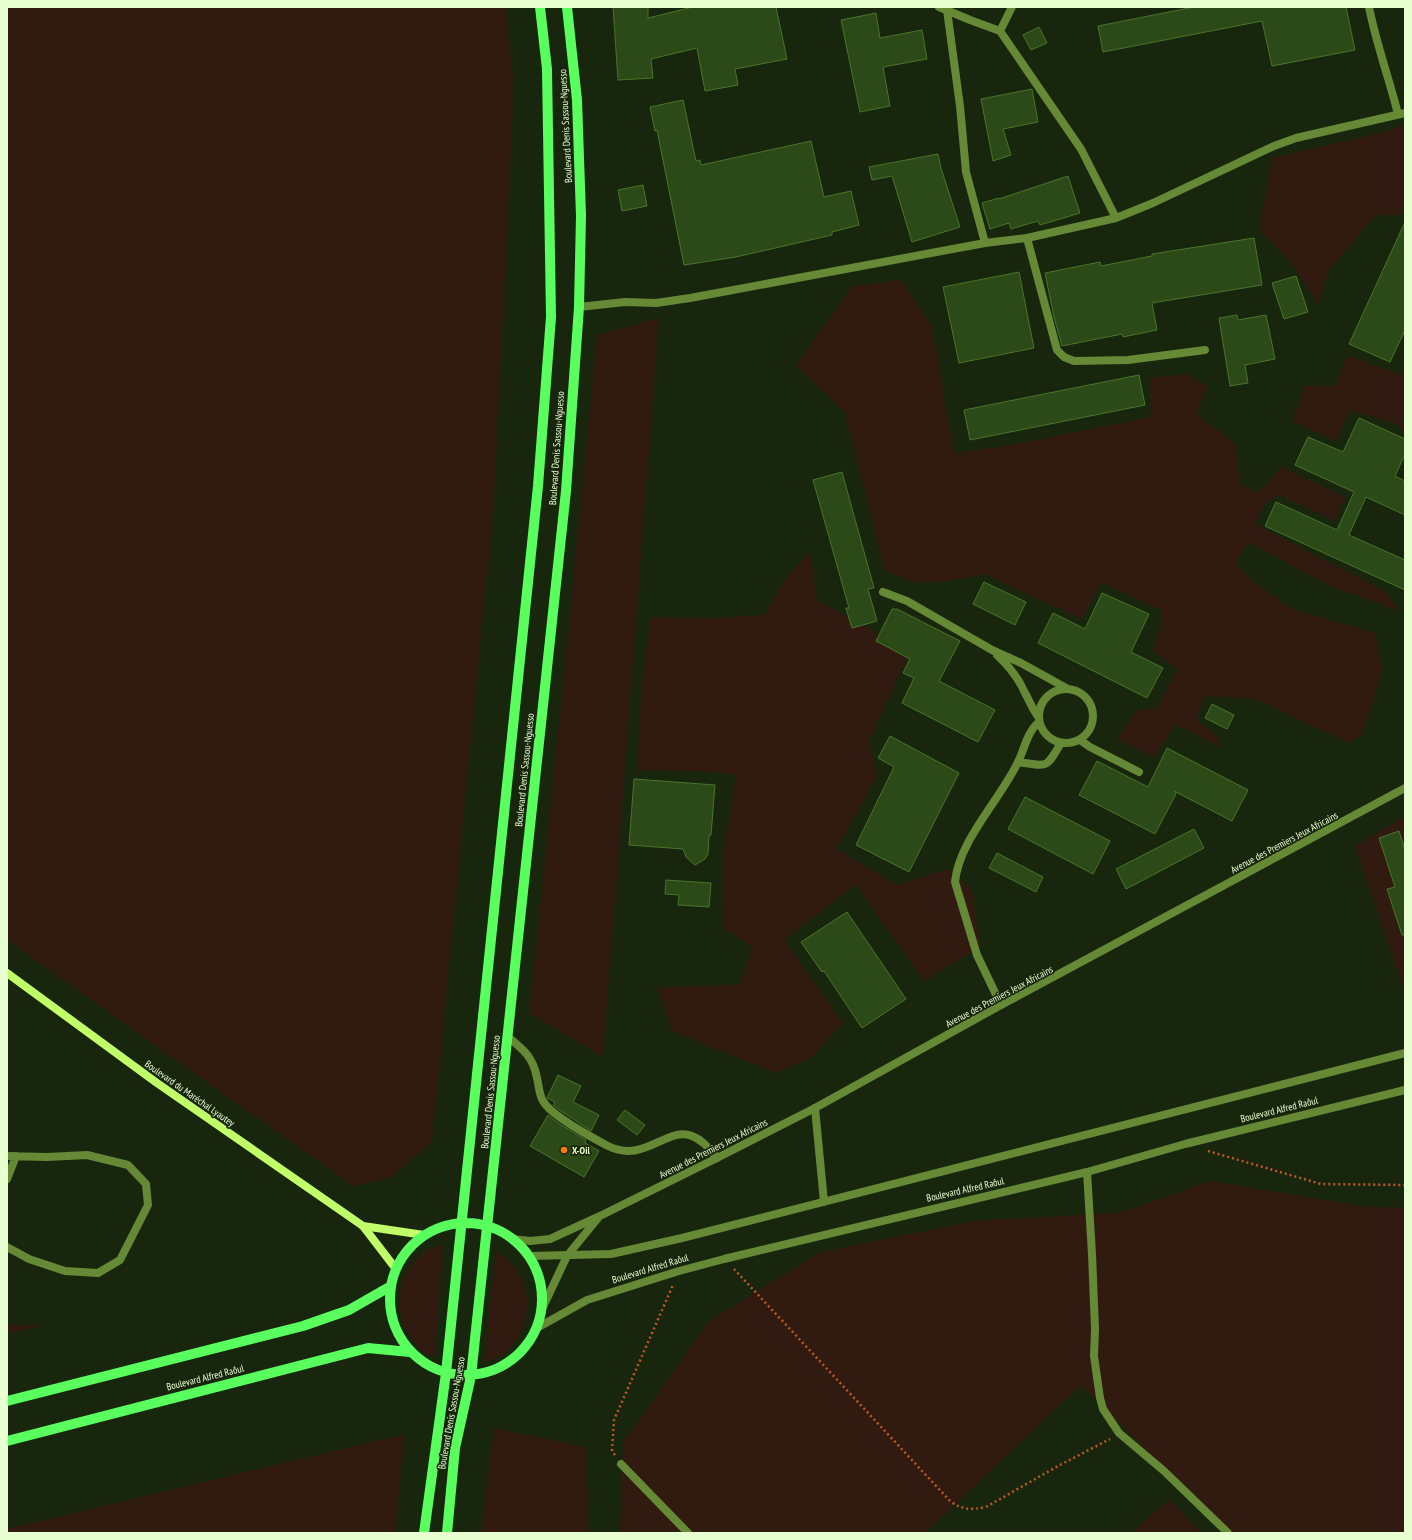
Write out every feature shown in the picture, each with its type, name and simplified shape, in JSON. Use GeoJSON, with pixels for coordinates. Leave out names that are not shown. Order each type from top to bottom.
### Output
{"type":"FeatureCollection","features":[{"type":"Feature","properties":{"kind":"main road","name":"Boulevard Denis Sassou-Nguesso"},"geometry":{"type":"LineString","coordinates":[[424,1533],[446,1373],[499,872],[538,486],[551,317],[547,69],[540,7]]}},
{"type":"Feature","properties":{"kind":"main road","name":"Boulevard Denis Sassou-Nguesso"},"geometry":{"type":"LineString","coordinates":[[447,1533],[455,1448],[471,1376],[566,491],[579,307],[581,216],[577,100],[567,7]]}},
{"type":"Feature","properties":{"kind":"main road","name":"Boulevard du Maréchal Lyautey"},"geometry":{"type":"LineString","coordinates":[[7,973],[157,1082],[363,1226],[396,1269]]}},
{"type":"Feature","properties":{"kind":"main road"},"geometry":{"type":"LineString","coordinates":[[461,1223],[487,1226],[512,1238],[529,1256],[537,1272],[542,1290],[542,1308],[537,1328],[527,1346],[511,1361],[492,1371],[471,1376],[446,1373],[427,1365],[410,1352],[397,1332],[390,1310],[391,1286],[396,1269],[408,1250],[424,1235],[442,1227],[461,1223]]}},
{"type":"Feature","properties":{"kind":"main road","name":"Boulevard du Maréchal Lyautey"},"geometry":{"type":"LineString","coordinates":[[363,1226],[424,1235]]}},
{"type":"Feature","properties":{"kind":"main road"},"geometry":{"type":"LineString","coordinates":[[7,1401],[303,1326],[349,1310],[391,1286]]}},
{"type":"Feature","properties":{"kind":"main road","name":"Boulevard Alfred Raôul"},"geometry":{"type":"LineString","coordinates":[[7,1441],[368,1348],[410,1352]]}},
{"type":"Feature","properties":{"kind":"street"},"geometry":{"type":"LineString","coordinates":[[939,7],[1000,31],[1082,149],[1116,218]]}},
{"type":"Feature","properties":{"kind":"street"},"geometry":{"type":"LineString","coordinates":[[1000,31],[1012,7]]}},
{"type":"Feature","properties":{"kind":"street"},"geometry":{"type":"LineString","coordinates":[[579,307],[625,302],[641,304],[656,303],[690,298],[985,243],[1028,238],[1116,218],[1153,203],[1274,146],[1296,138],[1402,113],[1374,35],[1369,7]]}},
{"type":"Feature","properties":{"kind":"street"},"geometry":{"type":"LineString","coordinates":[[947,10],[960,106],[966,172],[985,243]]}},
{"type":"Feature","properties":{"kind":"street"},"geometry":{"type":"LineString","coordinates":[[1028,238],[1057,350],[1064,357],[1074,361],[1128,360],[1205,350]]}},
{"type":"Feature","properties":{"kind":"street"},"geometry":{"type":"LineString","coordinates":[[883,592],[913,604],[992,650],[1021,663],[1068,689]]}},
{"type":"Feature","properties":{"kind":"street"},"geometry":{"type":"LineString","coordinates":[[992,650],[1007,664],[1025,692],[1032,710],[1039,720],[1043,731],[1050,738],[1061,743],[1070,743],[1080,740],[1087,733],[1092,724],[1093,715],[1091,705],[1086,697],[1078,691],[1068,689],[1056,690],[1047,697],[1040,706],[1039,720],[1031,731],[1018,762],[967,845],[956,873],[955,882],[977,955],[1001,1006]]}},
{"type":"Feature","properties":{"kind":"street"},"geometry":{"type":"LineString","coordinates":[[1080,740],[1090,747],[1139,772]]}},
{"type":"Feature","properties":{"kind":"street"},"geometry":{"type":"LineString","coordinates":[[1018,762],[1044,766],[1050,762],[1061,743]]}},
{"type":"Feature","properties":{"kind":"street","name":"Avenue des Premiers Jeux Africains"},"geometry":{"type":"LineString","coordinates":[[512,1238],[530,1241],[550,1239],[717,1158],[814,1108],[1405,788]]}},
{"type":"Feature","properties":{"kind":"street"},"geometry":{"type":"LineString","coordinates":[[508,1037],[529,1055],[537,1077],[541,1098],[544,1104],[593,1138],[617,1150],[633,1151],[643,1150],[681,1134],[692,1136],[702,1141],[717,1158]]}},
{"type":"Feature","properties":{"kind":"street","name":"Boulevard Alfred Raôul"},"geometry":{"type":"LineString","coordinates":[[529,1256],[611,1254],[682,1238],[1405,1053]]}},
{"type":"Feature","properties":{"kind":"street","name":"Boulevard Alfred Raôul"},"geometry":{"type":"LineString","coordinates":[[537,1328],[587,1300],[679,1271],[1087,1172],[1185,1144],[1405,1090]]}},
{"type":"Feature","properties":{"kind":"street"},"geometry":{"type":"LineString","coordinates":[[814,1108],[824,1202]]}},
{"type":"Feature","properties":{"kind":"street"},"geometry":{"type":"LineString","coordinates":[[7,1156],[47,1157],[86,1155],[128,1165],[146,1184],[148,1205],[120,1260],[98,1273],[65,1271],[29,1259],[7,1247]]}},
{"type":"Feature","properties":{"kind":"street"},"geometry":{"type":"LineString","coordinates":[[7,1179],[16,1156]]}},
{"type":"Feature","properties":{"kind":"street"},"geometry":{"type":"LineString","coordinates":[[1087,1172],[1095,1329],[1094,1356],[1100,1398],[1104,1409],[1119,1433],[1164,1471],[1228,1533]]}},
{"type":"Feature","properties":{"kind":"street","name":"Avenue des Premiers Jeux Africains"},"geometry":{"type":"LineString","coordinates":[[542,1308],[567,1256],[600,1216]]}},
{"type":"Feature","properties":{"kind":"street"},"geometry":{"type":"LineString","coordinates":[[621,1464],[688,1533]]}},
{"type":"Feature","properties":{"kind":"path"},"geometry":{"type":"LineString","coordinates":[[1207,1151],[1321,1184],[1405,1185]]}},
{"type":"Feature","properties":{"kind":"path"},"geometry":{"type":"LineString","coordinates":[[724,1259],[951,1502],[961,1508],[973,1509],[986,1507],[1119,1433]]}},
{"type":"Feature","properties":{"kind":"path"},"geometry":{"type":"LineString","coordinates":[[621,1464],[612,1451],[614,1420],[679,1271]]}},
{"type":"Feature","properties":{"kind":"shaded area"},"geometry":{"type":"Polygon","coordinates":[[[7,7],[505,7],[514,86],[494,501],[432,1142],[390,1178],[353,1186],[7,940],[7,7]]]}},
{"type":"Feature","properties":{"kind":"shaded area"},"geometry":{"type":"Polygon","coordinates":[[[1405,125],[1405,214],[1375,216],[1328,271],[1319,305],[1290,261],[1259,229],[1272,158],[1376,134],[1405,125]]]}},
{"type":"Feature","properties":{"kind":"shaded area"},"geometry":{"type":"Polygon","coordinates":[[[901,280],[932,327],[954,453],[1006,446],[1151,417],[1150,378],[1186,374],[1208,386],[1196,414],[1235,443],[1240,484],[1258,493],[1282,467],[1345,497],[1335,521],[1277,494],[1264,505],[1255,524],[1386,592],[1400,611],[1328,585],[1248,542],[1236,564],[1255,583],[1292,609],[1375,633],[1383,670],[1362,735],[1348,743],[1256,699],[1205,696],[1196,720],[1216,735],[1222,748],[1175,724],[1154,758],[1118,739],[1135,711],[1157,708],[1177,669],[1152,650],[1161,626],[1161,610],[1100,582],[1084,616],[1081,619],[984,574],[949,581],[916,583],[885,571],[844,411],[796,366],[852,286],[901,280]]]}},
{"type":"Feature","properties":{"kind":"shaded area"},"geometry":{"type":"Polygon","coordinates":[[[659,318],[603,1057],[529,1013],[597,335],[659,318]]]}},
{"type":"Feature","properties":{"kind":"shaded area"},"geometry":{"type":"Polygon","coordinates":[[[1347,355],[1400,375],[1405,366],[1405,433],[1397,424],[1350,410],[1336,441],[1292,421],[1305,386],[1336,385],[1347,355]]]}},
{"type":"Feature","properties":{"kind":"shaded area"},"geometry":{"type":"Polygon","coordinates":[[[810,551],[817,600],[910,651],[869,741],[877,776],[836,849],[897,885],[949,869],[972,891],[981,947],[924,981],[856,885],[784,940],[843,1023],[810,1059],[775,1073],[672,1031],[657,988],[741,984],[752,947],[724,928],[723,857],[736,775],[719,772],[637,770],[641,692],[651,617],[716,618],[765,615],[782,583],[810,551]]]}},
{"type":"Feature","properties":{"kind":"shaded area"},"geometry":{"type":"Polygon","coordinates":[[[1405,816],[1405,994],[1355,846],[1405,816]]]}},
{"type":"Feature","properties":{"kind":"shaded area"},"geometry":{"type":"Polygon","coordinates":[[[1209,1181],[1360,1206],[1405,1208],[1405,1533],[1229,1533],[1081,1385],[925,1533],[620,1533],[623,1443],[709,1321],[821,1252],[974,1221],[1124,1212],[1209,1181]]]}},
{"type":"Feature","properties":{"kind":"shaded area"},"geometry":{"type":"Polygon","coordinates":[[[442,1245],[435,1357],[422,1351],[410,1337],[401,1317],[399,1302],[403,1280],[408,1270],[422,1253],[442,1245]]]}},
{"type":"Feature","properties":{"kind":"shaded area"},"geometry":{"type":"Polygon","coordinates":[[[496,1251],[514,1265],[523,1282],[527,1304],[526,1315],[519,1336],[512,1346],[502,1356],[484,1362],[496,1251]]]}},
{"type":"Feature","properties":{"kind":"shaded area"},"geometry":{"type":"Polygon","coordinates":[[[7,1325],[45,1325],[7,1334],[7,1325]]]}},
{"type":"Feature","properties":{"kind":"shaded area"},"geometry":{"type":"Polygon","coordinates":[[[494,1428],[585,1447],[589,1533],[481,1533],[494,1428]]]}},
{"type":"Feature","properties":{"kind":"shaded area"},"geometry":{"type":"Polygon","coordinates":[[[405,1434],[395,1533],[7,1533],[7,1529],[405,1434]]]}},
{"type":"Feature","properties":{"kind":"shaded area"},"geometry":{"type":"Polygon","coordinates":[[[1170,1499],[1201,1533],[1131,1533],[1170,1499]]]}},
{"type":"Feature","properties":{"kind":"building"},"geometry":{"type":"Polygon","coordinates":[[[613,7],[648,7],[648,18],[693,7],[776,7],[787,59],[735,69],[738,85],[705,91],[697,48],[651,59],[653,78],[618,80],[613,7]]]}},
{"type":"Feature","properties":{"kind":"building"},"geometry":{"type":"Polygon","coordinates":[[[1194,7],[1346,7],[1355,50],[1272,66],[1262,21],[1103,52],[1098,26],[1194,7]]]}},
{"type":"Feature","properties":{"kind":"building"},"geometry":{"type":"Polygon","coordinates":[[[876,13],[880,38],[922,30],[927,59],[883,67],[890,106],[860,112],[841,20],[876,13]]]}},
{"type":"Feature","properties":{"kind":"building"},"geometry":{"type":"Polygon","coordinates":[[[1039,27],[1047,43],[1031,50],[1023,35],[1039,27]]]}},
{"type":"Feature","properties":{"kind":"building"},"geometry":{"type":"Polygon","coordinates":[[[1032,89],[1038,122],[1003,129],[1011,155],[993,161],[981,99],[1032,89]]]}},
{"type":"Feature","properties":{"kind":"building"},"geometry":{"type":"Polygon","coordinates":[[[683,100],[696,161],[700,160],[701,165],[811,141],[824,197],[851,191],[859,225],[832,232],[832,235],[736,257],[684,265],[657,130],[655,131],[650,107],[683,100]]]}},
{"type":"Feature","properties":{"kind":"building"},"geometry":{"type":"Polygon","coordinates":[[[938,154],[960,227],[912,242],[892,176],[872,180],[869,167],[938,154]]]}},
{"type":"Feature","properties":{"kind":"building"},"geometry":{"type":"Polygon","coordinates":[[[1068,176],[1080,213],[1040,225],[1038,221],[1011,229],[1009,223],[990,229],[982,203],[999,199],[1068,176]]]}},
{"type":"Feature","properties":{"kind":"building"},"geometry":{"type":"Polygon","coordinates":[[[643,185],[647,206],[622,211],[618,190],[643,185]]]}},
{"type":"Feature","properties":{"kind":"building"},"geometry":{"type":"Polygon","coordinates":[[[1405,222],[1405,330],[1390,362],[1349,344],[1405,222]]]}},
{"type":"Feature","properties":{"kind":"building"},"geometry":{"type":"Polygon","coordinates":[[[1254,238],[1262,285],[1152,303],[1157,330],[1123,337],[1122,334],[1062,346],[1054,317],[1045,273],[1100,262],[1101,266],[1152,256],[1152,254],[1254,238]]]}},
{"type":"Feature","properties":{"kind":"building"},"geometry":{"type":"Polygon","coordinates":[[[1019,272],[1034,348],[959,363],[943,287],[1019,272]]]}},
{"type":"Feature","properties":{"kind":"building"},"geometry":{"type":"Polygon","coordinates":[[[1296,276],[1308,312],[1284,319],[1272,283],[1296,276]]]}},
{"type":"Feature","properties":{"kind":"building"},"geometry":{"type":"Polygon","coordinates":[[[1237,315],[1238,320],[1266,315],[1275,359],[1245,365],[1248,383],[1230,386],[1219,318],[1237,315]]]}},
{"type":"Feature","properties":{"kind":"building"},"geometry":{"type":"Polygon","coordinates":[[[1139,375],[1145,405],[970,440],[964,410],[1139,375]]]}},
{"type":"Feature","properties":{"kind":"building"},"geometry":{"type":"Polygon","coordinates":[[[1359,418],[1405,439],[1405,454],[1395,476],[1405,481],[1405,515],[1366,497],[1349,535],[1405,560],[1405,590],[1265,526],[1276,502],[1337,530],[1354,492],[1295,465],[1308,437],[1343,452],[1359,418]]]}},
{"type":"Feature","properties":{"kind":"building"},"geometry":{"type":"Polygon","coordinates":[[[842,472],[874,588],[868,589],[877,621],[852,628],[846,608],[849,608],[813,480],[842,472]]]}},
{"type":"Feature","properties":{"kind":"building"},"geometry":{"type":"Polygon","coordinates":[[[984,582],[1026,602],[1015,625],[973,604],[984,582]]]}},
{"type":"Feature","properties":{"kind":"building"},"geometry":{"type":"Polygon","coordinates":[[[1102,593],[1149,614],[1131,652],[1163,668],[1147,698],[1038,643],[1053,613],[1085,629],[1102,593]]]}},
{"type":"Feature","properties":{"kind":"building"},"geometry":{"type":"Polygon","coordinates":[[[892,609],[897,609],[960,641],[939,681],[995,710],[978,742],[902,703],[914,678],[903,673],[910,659],[876,641],[892,609]]]}},
{"type":"Feature","properties":{"kind":"building"},"geometry":{"type":"Polygon","coordinates":[[[1212,704],[1234,715],[1227,729],[1205,718],[1212,704]]]}},
{"type":"Feature","properties":{"kind":"building"},"geometry":{"type":"Polygon","coordinates":[[[890,736],[959,773],[909,872],[856,845],[894,767],[878,758],[890,736]]]}},
{"type":"Feature","properties":{"kind":"building"},"geometry":{"type":"Polygon","coordinates":[[[1167,748],[1248,790],[1232,821],[1174,791],[1176,794],[1155,834],[1079,795],[1097,761],[1148,787],[1167,748]]]}},
{"type":"Feature","properties":{"kind":"building"},"geometry":{"type":"Polygon","coordinates":[[[634,779],[715,785],[711,835],[709,835],[708,854],[705,859],[695,865],[686,857],[683,849],[629,845],[634,779]]]}},
{"type":"Feature","properties":{"kind":"building"},"geometry":{"type":"Polygon","coordinates":[[[1025,797],[1110,841],[1093,874],[1008,829],[1025,797]]]}},
{"type":"Feature","properties":{"kind":"building"},"geometry":{"type":"Polygon","coordinates":[[[1194,829],[1204,848],[1126,889],[1116,869],[1194,829]]]}},
{"type":"Feature","properties":{"kind":"building"},"geometry":{"type":"Polygon","coordinates":[[[1399,831],[1405,850],[1405,935],[1402,935],[1387,889],[1395,887],[1379,838],[1399,831]]]}},
{"type":"Feature","properties":{"kind":"building"},"geometry":{"type":"Polygon","coordinates":[[[997,853],[1043,877],[1036,892],[989,868],[997,853]]]}},
{"type":"Feature","properties":{"kind":"building"},"geometry":{"type":"Polygon","coordinates":[[[666,880],[711,883],[709,907],[678,905],[679,895],[665,894],[666,880]]]}},
{"type":"Feature","properties":{"kind":"building"},"geometry":{"type":"Polygon","coordinates":[[[847,912],[906,999],[862,1028],[824,971],[822,972],[801,942],[847,912]]]}},
{"type":"Feature","properties":{"kind":"building"},"geometry":{"type":"Polygon","coordinates":[[[558,1075],[581,1086],[573,1102],[599,1115],[591,1131],[558,1109],[553,1105],[555,1102],[547,1098],[558,1075]]]}},
{"type":"Feature","properties":{"kind":"building"},"geometry":{"type":"Polygon","coordinates":[[[625,1110],[645,1125],[637,1135],[617,1120],[625,1110]]]}},
{"type":"Feature","properties":{"kind":"building"},"geometry":{"type":"Polygon","coordinates":[[[548,1115],[586,1140],[585,1143],[599,1151],[584,1177],[530,1146],[548,1115]]]}},
{"type":"Feature","properties":{"kind":"place","name":"X-Oil"},"geometry":{"type":"Point","coordinates":[564,1150]}}]}
